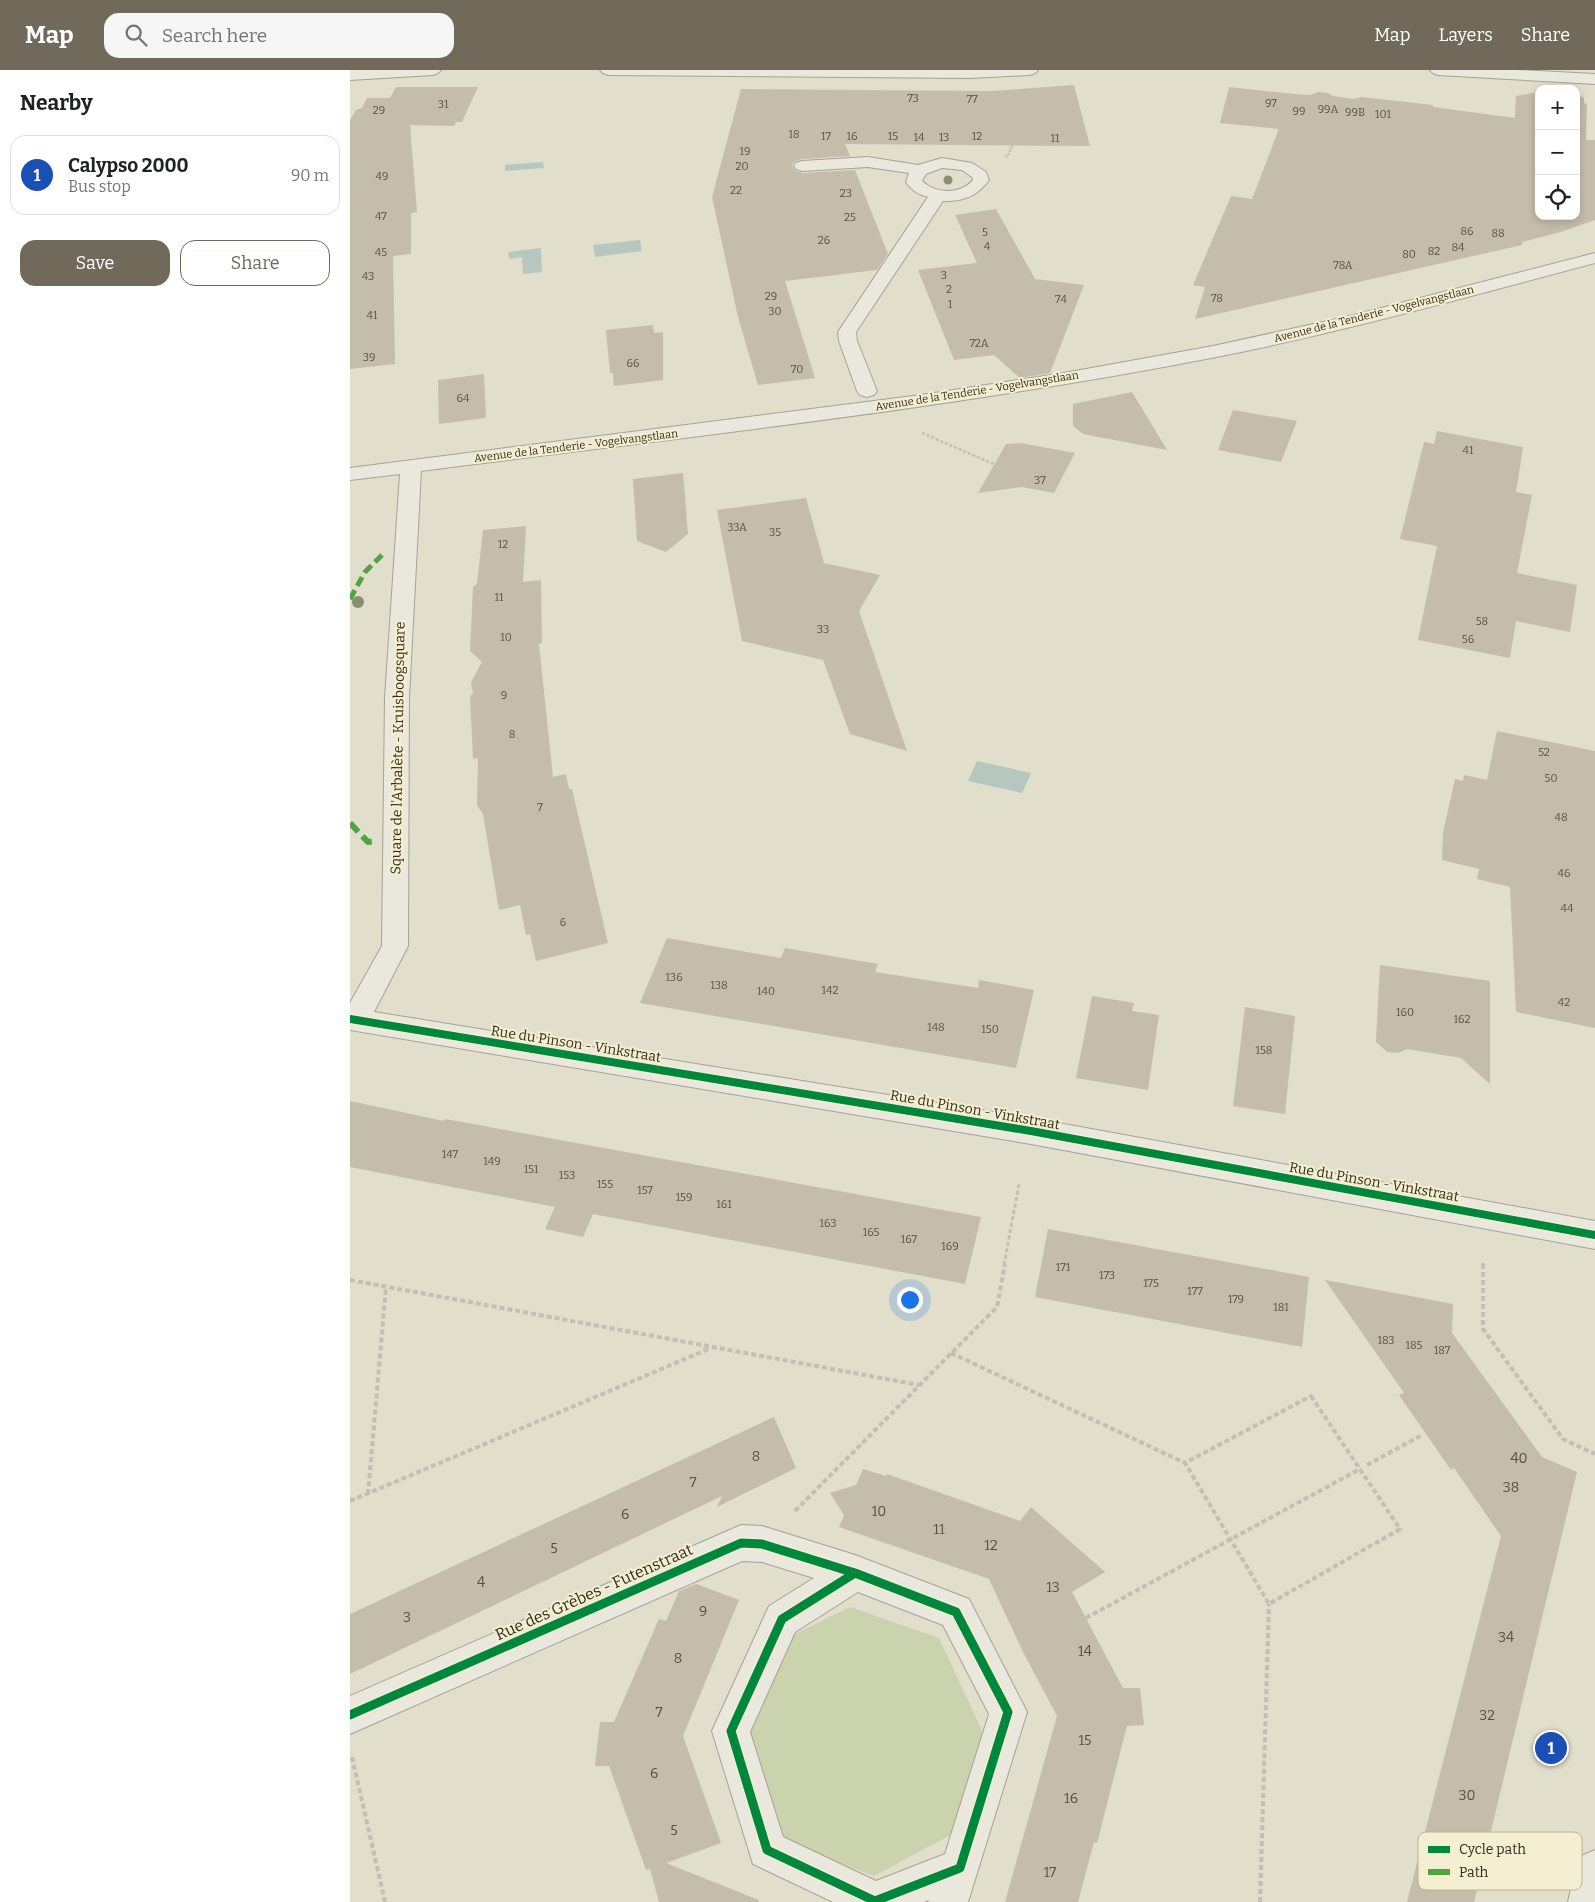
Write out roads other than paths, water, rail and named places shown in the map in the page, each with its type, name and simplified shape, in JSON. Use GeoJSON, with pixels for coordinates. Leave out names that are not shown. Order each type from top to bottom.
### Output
{"type":"FeatureCollection","features":[{"type":"Feature","properties":{"kind":"street"},"geometry":{"type":"LineString","coordinates":[[350,75],[433,70]]}},
{"type":"Feature","properties":{"kind":"street"},"geometry":{"type":"LineString","coordinates":[[608,70],[970,73],[1030,70]]}},
{"type":"Feature","properties":{"kind":"street"},"geometry":{"type":"LineString","coordinates":[[1438,70],[1595,80]]}},
{"type":"Feature","properties":{"kind":"street"},"geometry":{"type":"LineString","coordinates":[[802,166],[868,162],[920,170],[942,163],[955,164],[966,166],[980,175],[981,180],[978,186],[969,192],[956,195],[938,195],[918,188],[914,182],[914,176],[920,170]]}},
{"type":"Feature","properties":{"kind":"street"},"geometry":{"type":"LineString","coordinates":[[867,391],[846,332],[938,195]]}},
{"type":"Feature","properties":{"kind":"street","name":"Avenue de la Tenderie - Vogelvangstlaan"},"geometry":{"type":"LineString","coordinates":[[350,474],[921,401],[1064,379],[1214,352],[1348,322],[1595,258]]}},
{"type":"Feature","properties":{"kind":"street","name":"Square de l'Arbalète - Kruisboogsquare"},"geometry":{"type":"LineString","coordinates":[[352,1019],[395,946],[397,698],[407,506],[411,467]]}},
{"type":"Feature","properties":{"kind":"street","name":"Rue du Pinson - Vinkstraat"},"geometry":{"type":"LineString","coordinates":[[352,1019],[1031,1131],[1595,1235]]}},
{"type":"Feature","properties":{"kind":"street","name":"Rue des Grèbes - Futenstraat"},"geometry":{"type":"LineString","coordinates":[[350,1715],[741,1543],[762,1544],[855,1572],[956,1612],[1008,1712],[954,1885]]}},
{"type":"Feature","properties":{"kind":"street"},"geometry":{"type":"LineString","coordinates":[[855,1572],[782,1619],[731,1731],[767,1850],[875,1901],[954,1885]]}},
{"type":"Feature","properties":{"kind":"street"},"geometry":{"type":"LineString","coordinates":[[1588,1902],[1595,1870]]}},
{"type":"Feature","properties":{"kind":"place","name":"Calypso 2000"},"geometry":{"type":"Point","coordinates":[1551,1748]}}]}
